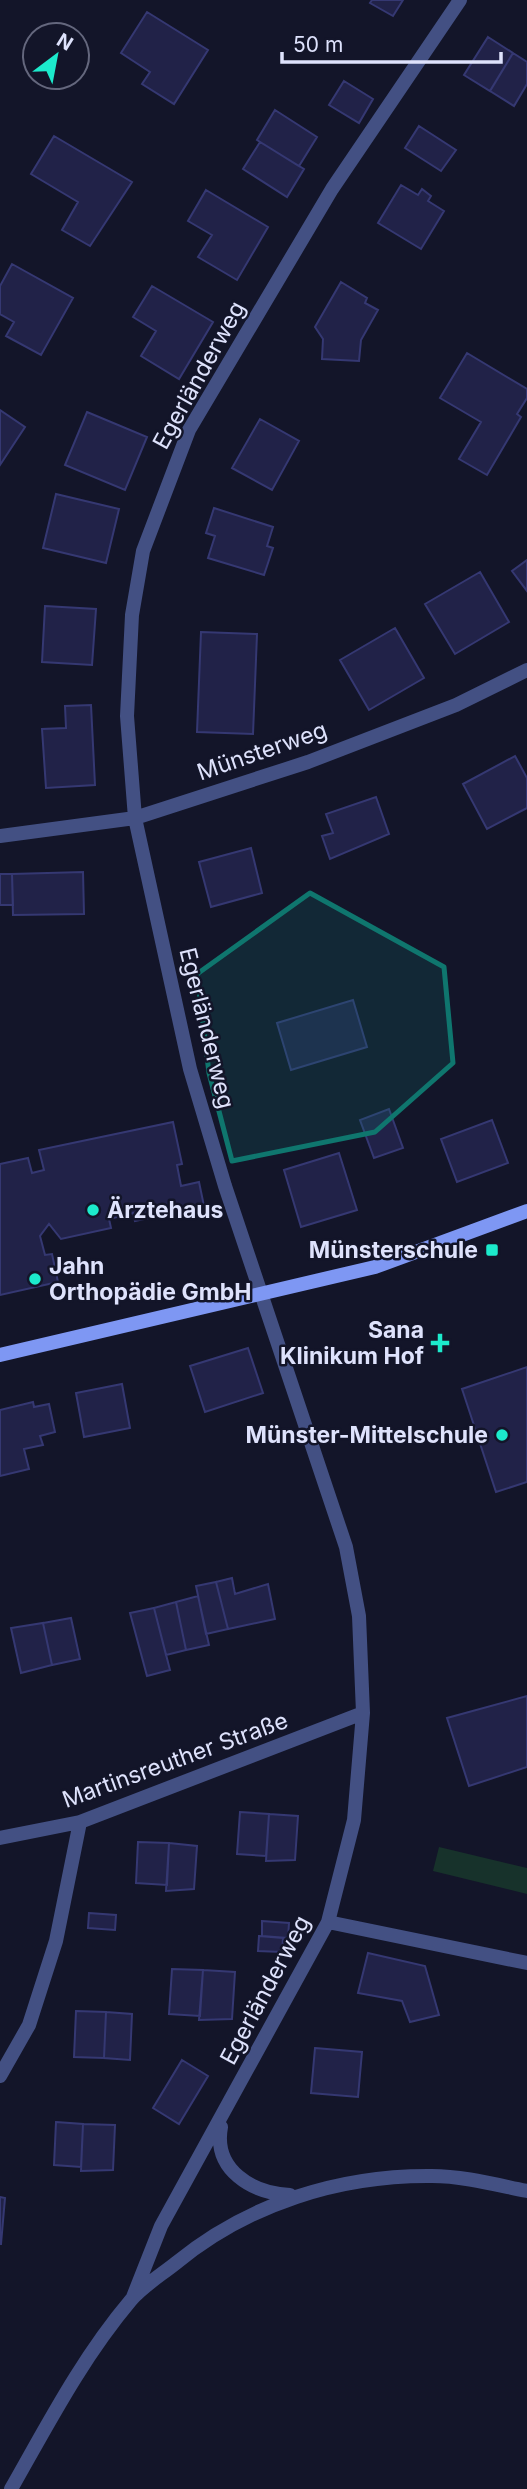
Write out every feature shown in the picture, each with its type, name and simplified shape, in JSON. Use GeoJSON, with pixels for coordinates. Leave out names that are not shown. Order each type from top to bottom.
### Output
{"type":"FeatureCollection","features":[{"type":"Feature","properties":{"kind":"main road"},"geometry":{"type":"LineString","coordinates":[[0,1354],[375,1267],[527,1211]]}},
{"type":"Feature","properties":{"kind":"street","name":"Egerländerweg"},"geometry":{"type":"LineString","coordinates":[[133,2297],[161,2226],[328,1922],[354,1820],[363,1713],[359,1616],[346,1547],[225,1186],[190,1069],[135,818],[127,716],[132,615],[143,551],[189,430],[325,201],[368,133],[460,0]]}},
{"type":"Feature","properties":{"kind":"street","name":"Münsterweg"},"geometry":{"type":"LineString","coordinates":[[0,836],[135,818],[308,762],[456,705],[527,670]]}},
{"type":"Feature","properties":{"kind":"street","name":"Martinsreuther Straße"},"geometry":{"type":"LineString","coordinates":[[0,1838],[80,1822],[363,1713]]}},
{"type":"Feature","properties":{"kind":"street"},"geometry":{"type":"LineString","coordinates":[[0,2076],[29,2025],[56,1941],[80,1822]]}},
{"type":"Feature","properties":{"kind":"street"},"geometry":{"type":"LineString","coordinates":[[328,1922],[527,1963]]}},
{"type":"Feature","properties":{"kind":"street","name":"Egerländerweg"},"geometry":{"type":"LineString","coordinates":[[229,2105],[220,2129],[219,2145],[223,2158],[247,2185],[266,2193],[297,2195]]}},
{"type":"Feature","properties":{"kind":"street"},"geometry":{"type":"LineString","coordinates":[[11,2489],[88,2353],[133,2297],[192,2249],[236,2222],[297,2195],[358,2181],[434,2176],[527,2191]]}},
{"type":"Feature","properties":{"kind":"highlighted area"},"geometry":{"type":"Polygon","coordinates":[[[310,893],[444,967],[453,1063],[375,1132],[232,1161],[209,1073],[197,974],[310,893]]]}},
{"type":"Feature","properties":{"kind":"green space"},"geometry":{"type":"Polygon","coordinates":[[[439,1847],[527,1868],[527,1894],[433,1871],[439,1847]]]}},
{"type":"Feature","properties":{"kind":"building"},"geometry":{"type":"Polygon","coordinates":[[[372,0],[403,0],[393,16],[370,3],[372,0]]]}},
{"type":"Feature","properties":{"kind":"building"},"geometry":{"type":"Polygon","coordinates":[[[147,12],[208,50],[174,104],[142,84],[150,72],[121,53],[147,12]]]}},
{"type":"Feature","properties":{"kind":"building"},"geometry":{"type":"Polygon","coordinates":[[[488,37],[513,53],[490,91],[464,75],[488,37]]]}},
{"type":"Feature","properties":{"kind":"building"},"geometry":{"type":"Polygon","coordinates":[[[513,53],[527,62],[527,84],[514,106],[490,91],[513,53]]]}},
{"type":"Feature","properties":{"kind":"building"},"geometry":{"type":"Polygon","coordinates":[[[344,81],[373,99],[359,123],[329,105],[344,81]]]}},
{"type":"Feature","properties":{"kind":"building"},"geometry":{"type":"Polygon","coordinates":[[[275,110],[317,137],[299,166],[257,140],[275,110]]]}},
{"type":"Feature","properties":{"kind":"building"},"geometry":{"type":"Polygon","coordinates":[[[419,126],[456,150],[441,171],[405,148],[419,126]]]}},
{"type":"Feature","properties":{"kind":"building"},"geometry":{"type":"Polygon","coordinates":[[[54,136],[132,182],[90,246],[62,230],[78,202],[31,174],[54,136]]]}},
{"type":"Feature","properties":{"kind":"building"},"geometry":{"type":"Polygon","coordinates":[[[260,142],[304,169],[287,197],[243,169],[260,142]]]}},
{"type":"Feature","properties":{"kind":"building"},"geometry":{"type":"Polygon","coordinates":[[[401,185],[418,195],[422,189],[431,196],[428,201],[444,211],[421,249],[378,223],[401,185]]]}},
{"type":"Feature","properties":{"kind":"building"},"geometry":{"type":"Polygon","coordinates":[[[206,190],[268,227],[237,280],[198,257],[212,235],[188,221],[206,190]]]}},
{"type":"Feature","properties":{"kind":"building"},"geometry":{"type":"Polygon","coordinates":[[[12,264],[73,298],[41,355],[6,336],[14,322],[0,314],[0,286],[12,264]]]}},
{"type":"Feature","properties":{"kind":"building"},"geometry":{"type":"Polygon","coordinates":[[[341,282],[367,298],[365,303],[378,310],[361,340],[359,361],[322,359],[323,339],[315,327],[341,282]]]}},
{"type":"Feature","properties":{"kind":"building"},"geometry":{"type":"Polygon","coordinates":[[[152,286],[213,322],[179,379],[141,356],[156,331],[133,317],[152,286]]]}},
{"type":"Feature","properties":{"kind":"building"},"geometry":{"type":"Polygon","coordinates":[[[467,353],[527,389],[527,398],[517,414],[521,417],[487,475],[459,459],[481,422],[440,398],[467,353]]]}},
{"type":"Feature","properties":{"kind":"building"},"geometry":{"type":"Polygon","coordinates":[[[0,410],[25,427],[0,465],[0,410]]]}},
{"type":"Feature","properties":{"kind":"building"},"geometry":{"type":"Polygon","coordinates":[[[87,412],[147,437],[125,490],[65,465],[87,412]]]}},
{"type":"Feature","properties":{"kind":"building"},"geometry":{"type":"Polygon","coordinates":[[[260,419],[299,441],[272,490],[232,468],[260,419]]]}},
{"type":"Feature","properties":{"kind":"building"},"geometry":{"type":"Polygon","coordinates":[[[56,494],[119,509],[106,563],[43,548],[56,494]]]}},
{"type":"Feature","properties":{"kind":"building"},"geometry":{"type":"Polygon","coordinates":[[[214,508],[273,527],[267,546],[273,548],[264,575],[208,558],[215,536],[206,533],[214,508]]]}},
{"type":"Feature","properties":{"kind":"building"},"geometry":{"type":"Polygon","coordinates":[[[527,560],[527,591],[512,571],[527,560]]]}},
{"type":"Feature","properties":{"kind":"building"},"geometry":{"type":"Polygon","coordinates":[[[480,572],[509,622],[455,654],[425,604],[480,572]]]}},
{"type":"Feature","properties":{"kind":"building"},"geometry":{"type":"Polygon","coordinates":[[[45,606],[96,609],[92,665],[42,662],[45,606]]]}},
{"type":"Feature","properties":{"kind":"building"},"geometry":{"type":"Polygon","coordinates":[[[395,628],[424,678],[369,710],[340,660],[395,628]]]}},
{"type":"Feature","properties":{"kind":"building"},"geometry":{"type":"Polygon","coordinates":[[[201,632],[257,634],[253,734],[197,732],[201,632]]]}},
{"type":"Feature","properties":{"kind":"building"},"geometry":{"type":"Polygon","coordinates":[[[91,705],[95,785],[46,788],[42,729],[66,728],[65,706],[91,705]]]}},
{"type":"Feature","properties":{"kind":"building"},"geometry":{"type":"Polygon","coordinates":[[[515,756],[527,778],[527,808],[487,829],[463,784],[515,756]]]}},
{"type":"Feature","properties":{"kind":"building"},"geometry":{"type":"Polygon","coordinates":[[[376,797],[389,834],[330,859],[322,836],[333,833],[326,814],[376,797]]]}},
{"type":"Feature","properties":{"kind":"building"},"geometry":{"type":"Polygon","coordinates":[[[251,848],[262,893],[211,907],[199,862],[251,848]]]}},
{"type":"Feature","properties":{"kind":"building"},"geometry":{"type":"Polygon","coordinates":[[[83,872],[84,914],[13,915],[12,874],[83,872]]]}},
{"type":"Feature","properties":{"kind":"building"},"geometry":{"type":"Polygon","coordinates":[[[0,874],[12,874],[13,905],[0,905],[0,874]]]}},
{"type":"Feature","properties":{"kind":"building"},"geometry":{"type":"Polygon","coordinates":[[[353,1000],[367,1047],[291,1070],[277,1023],[353,1000]]]}},
{"type":"Feature","properties":{"kind":"building"},"geometry":{"type":"Polygon","coordinates":[[[389,1109],[403,1148],[374,1158],[360,1120],[389,1109]]]}},
{"type":"Feature","properties":{"kind":"building"},"geometry":{"type":"Polygon","coordinates":[[[492,1120],[508,1163],[457,1182],[441,1139],[492,1120]]]}},
{"type":"Feature","properties":{"kind":"building","name":"Ärztehaus"},"geometry":{"type":"Polygon","coordinates":[[[173,1122],[182,1164],[177,1165],[181,1186],[199,1182],[204,1206],[135,1221],[133,1213],[109,1219],[111,1228],[61,1239],[49,1224],[40,1236],[45,1255],[52,1254],[58,1282],[0,1295],[0,1164],[28,1158],[32,1173],[44,1170],[39,1150],[173,1122]]]}},
{"type":"Feature","properties":{"kind":"building"},"geometry":{"type":"Polygon","coordinates":[[[339,1153],[357,1210],[301,1227],[284,1170],[339,1153]]]}},
{"type":"Feature","properties":{"kind":"building"},"geometry":{"type":"Polygon","coordinates":[[[248,1348],[263,1393],[205,1412],[190,1366],[248,1348]]]}},
{"type":"Feature","properties":{"kind":"building","name":"Münster-Mittelschule"},"geometry":{"type":"Polygon","coordinates":[[[527,1367],[527,1482],[496,1492],[462,1389],[527,1367]]]}},
{"type":"Feature","properties":{"kind":"building"},"geometry":{"type":"Polygon","coordinates":[[[122,1384],[130,1428],[84,1437],[76,1393],[122,1384]]]}},
{"type":"Feature","properties":{"kind":"building"},"geometry":{"type":"Polygon","coordinates":[[[33,1402],[34,1407],[49,1404],[55,1432],[40,1436],[43,1445],[24,1449],[29,1469],[0,1476],[0,1410],[33,1402]]]}},
{"type":"Feature","properties":{"kind":"building"},"geometry":{"type":"Polygon","coordinates":[[[232,1578],[235,1594],[268,1584],[275,1619],[228,1629],[216,1582],[232,1578]]]}},
{"type":"Feature","properties":{"kind":"building"},"geometry":{"type":"Polygon","coordinates":[[[216,1582],[228,1629],[206,1634],[196,1586],[216,1582]]]}},
{"type":"Feature","properties":{"kind":"building"},"geometry":{"type":"Polygon","coordinates":[[[198,1596],[209,1645],[186,1650],[176,1602],[198,1596]]]}},
{"type":"Feature","properties":{"kind":"building"},"geometry":{"type":"Polygon","coordinates":[[[176,1602],[186,1650],[166,1655],[154,1608],[176,1602]]]}},
{"type":"Feature","properties":{"kind":"building"},"geometry":{"type":"Polygon","coordinates":[[[154,1608],[170,1670],[147,1676],[130,1613],[154,1608]]]}},
{"type":"Feature","properties":{"kind":"building"},"geometry":{"type":"Polygon","coordinates":[[[71,1618],[80,1659],[52,1665],[43,1623],[71,1618]]]}},
{"type":"Feature","properties":{"kind":"building"},"geometry":{"type":"Polygon","coordinates":[[[43,1623],[52,1665],[21,1673],[11,1628],[43,1623]]]}},
{"type":"Feature","properties":{"kind":"building"},"geometry":{"type":"Polygon","coordinates":[[[527,1696],[527,1767],[469,1786],[447,1718],[527,1696]]]}},
{"type":"Feature","properties":{"kind":"building"},"geometry":{"type":"Polygon","coordinates":[[[240,1812],[269,1814],[266,1856],[237,1854],[240,1812]]]}},
{"type":"Feature","properties":{"kind":"building"},"geometry":{"type":"Polygon","coordinates":[[[269,1814],[298,1816],[295,1860],[266,1861],[269,1814]]]}},
{"type":"Feature","properties":{"kind":"building"},"geometry":{"type":"Polygon","coordinates":[[[138,1842],[169,1843],[167,1885],[136,1883],[138,1842]]]}},
{"type":"Feature","properties":{"kind":"building"},"geometry":{"type":"Polygon","coordinates":[[[169,1843],[197,1846],[194,1889],[166,1891],[169,1843]]]}},
{"type":"Feature","properties":{"kind":"building"},"geometry":{"type":"Polygon","coordinates":[[[89,1913],[116,1915],[115,1930],[88,1928],[89,1913]]]}},
{"type":"Feature","properties":{"kind":"building"},"geometry":{"type":"Polygon","coordinates":[[[262,1921],[289,1923],[288,1938],[262,1936],[262,1921]]]}},
{"type":"Feature","properties":{"kind":"building"},"geometry":{"type":"Polygon","coordinates":[[[259,1936],[283,1938],[282,1952],[258,1951],[259,1936]]]}},
{"type":"Feature","properties":{"kind":"building"},"geometry":{"type":"Polygon","coordinates":[[[368,1953],[425,1966],[439,2015],[410,2022],[402,2001],[358,1993],[368,1953]]]}},
{"type":"Feature","properties":{"kind":"building"},"geometry":{"type":"Polygon","coordinates":[[[172,1969],[203,1970],[200,2016],[169,2014],[172,1969]]]}},
{"type":"Feature","properties":{"kind":"building"},"geometry":{"type":"Polygon","coordinates":[[[203,1970],[235,1972],[232,2019],[199,2020],[203,1970]]]}},
{"type":"Feature","properties":{"kind":"building"},"geometry":{"type":"Polygon","coordinates":[[[76,2011],[106,2012],[104,2058],[74,2057],[76,2011]]]}},
{"type":"Feature","properties":{"kind":"building"},"geometry":{"type":"Polygon","coordinates":[[[106,2012],[132,2014],[130,2060],[104,2058],[106,2012]]]}},
{"type":"Feature","properties":{"kind":"building"},"geometry":{"type":"Polygon","coordinates":[[[315,2048],[362,2052],[358,2097],[311,2093],[315,2048]]]}},
{"type":"Feature","properties":{"kind":"building"},"geometry":{"type":"Polygon","coordinates":[[[182,2060],[208,2076],[179,2124],[153,2108],[182,2060]]]}},
{"type":"Feature","properties":{"kind":"building"},"geometry":{"type":"Polygon","coordinates":[[[56,2122],[83,2124],[81,2167],[54,2165],[56,2122]]]}},
{"type":"Feature","properties":{"kind":"building"},"geometry":{"type":"Polygon","coordinates":[[[83,2124],[115,2125],[113,2170],[81,2171],[83,2124]]]}},
{"type":"Feature","properties":{"kind":"building"},"geometry":{"type":"Polygon","coordinates":[[[0,2197],[5,2198],[1,2244],[0,2244],[0,2197]]]}},
{"type":"Feature","properties":{"kind":"place","name":"Ärztehaus"},"geometry":{"type":"Point","coordinates":[93,1210]}},
{"type":"Feature","properties":{"kind":"place","name":"Münsterschule"},"geometry":{"type":"Point","coordinates":[492,1250]}},
{"type":"Feature","properties":{"kind":"place","name":"Jahn Orthopädie GmbH"},"geometry":{"type":"Point","coordinates":[35,1279]}},
{"type":"Feature","properties":{"kind":"place","name":"Sana Klinikum Hof"},"geometry":{"type":"Point","coordinates":[440,1343]}},
{"type":"Feature","properties":{"kind":"place","name":"Münster-Mittelschule"},"geometry":{"type":"Point","coordinates":[502,1435]}}]}
